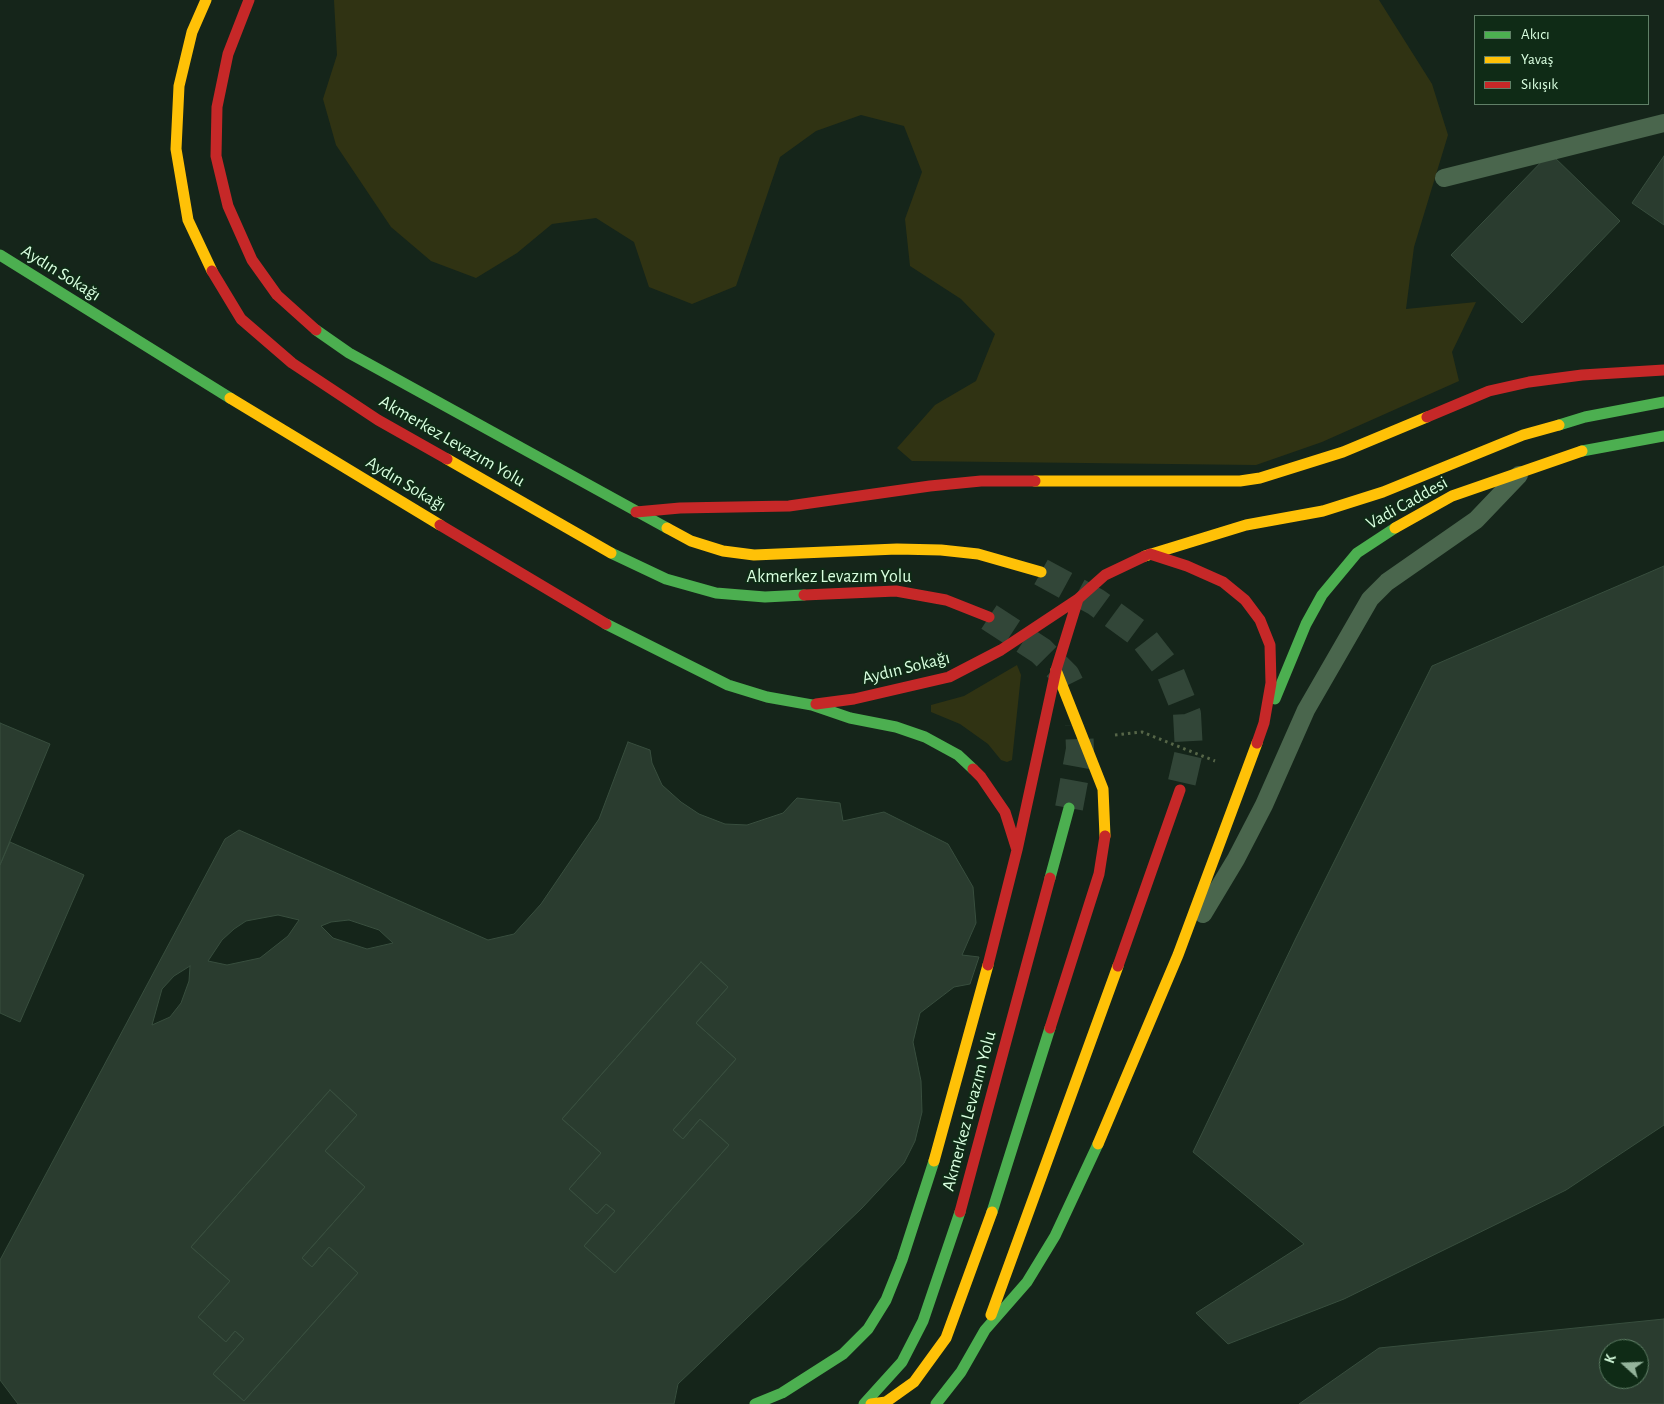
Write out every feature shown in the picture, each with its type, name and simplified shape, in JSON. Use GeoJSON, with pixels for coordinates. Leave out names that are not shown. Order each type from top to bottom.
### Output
{"type":"FeatureCollection","features":[{"type":"Feature","properties":{"kind":"main road","name":"Akmerkez Levazım Yolu"},"geometry":{"type":"LineString","coordinates":[[206,0],[192,32],[178,86],[176,149],[188,220],[214,276],[241,319],[292,362],[378,420],[617,556],[666,579],[716,593],[765,598],[896,591],[946,600],[989,617]]}},
{"type":"Feature","properties":{"kind":"main road","name":"Akmerkez Levazım Yolu"},"geometry":{"type":"LineString","coordinates":[[249,0],[228,54],[217,107],[216,156],[228,206],[252,260],[277,295],[306,323],[348,353],[691,541],[723,551],[754,555],[897,549],[941,550],[978,554],[1041,572]]}},
{"type":"Feature","properties":{"kind":"main road","name":"Aydın Sokağı"},"geometry":{"type":"LineString","coordinates":[[0,256],[317,452],[609,626],[728,685],[767,698],[812,705],[850,718],[896,727],[925,737],[958,755],[981,777],[1005,812],[1017,850]]}},
{"type":"Feature","properties":{"kind":"main road"},"geometry":{"type":"LineString","coordinates":[[636,512],[680,508],[790,506],[930,486],[981,481],[1240,481],[1260,478],[1343,452],[1489,391],[1530,382],[1582,375],[1664,370]]}},
{"type":"Feature","properties":{"kind":"main road","name":"Aydın Sokağı"},"geometry":{"type":"LineString","coordinates":[[812,705],[854,699],[949,677],[1001,650],[1078,599],[1116,568],[1150,554],[1246,525],[1324,511],[1383,492],[1523,435],[1576,419],[1664,402]]}},
{"type":"Feature","properties":{"kind":"main road","name":"Vadi Caddesi"},"geometry":{"type":"LineString","coordinates":[[1264,723],[1282,685],[1306,624],[1337,575],[1357,553],[1400,524],[1452,496],[1576,452],[1664,436]]}},
{"type":"Feature","properties":{"kind":"main road"},"geometry":{"type":"LineString","coordinates":[[985,1330],[1027,1282],[1055,1236],[1091,1162],[1178,955],[1264,723],[1271,683],[1270,645],[1260,620],[1245,600],[1223,582],[1187,566],[1150,554]]}},
{"type":"Feature","properties":{"kind":"main road"},"geometry":{"type":"LineString","coordinates":[[755,1404],[789,1390],[843,1354],[868,1329],[886,1300],[927,1188],[1017,850],[1056,670],[1078,599]]}},
{"type":"Feature","properties":{"kind":"main road"},"geometry":{"type":"LineString","coordinates":[[871,1404],[886,1402],[914,1382],[946,1338],[999,1192],[1099,874],[1106,833],[1103,789],[1056,670]]}},
{"type":"Feature","properties":{"kind":"main road"},"geometry":{"type":"LineString","coordinates":[[936,1404],[961,1372],[985,1330],[1143,899],[1180,790]]}},
{"type":"Feature","properties":{"kind":"main road","name":"Akmerkez Levazım Yolu"},"geometry":{"type":"LineString","coordinates":[[864,1404],[902,1362],[923,1321],[962,1206],[1069,808]]}},
{"type":"Feature","properties":{"kind":"lane"},"geometry":{"type":"LineString","coordinates":[[1444,178],[1664,123]]}},
{"type":"Feature","properties":{"kind":"lane"},"geometry":{"type":"LineString","coordinates":[[1178,955],[1236,859],[1264,806],[1306,710],[1370,599],[1388,582],[1476,520],[1525,469]]}},
{"type":"Feature","properties":{"kind":"path"},"geometry":{"type":"LineString","coordinates":[[1115,735],[1142,732],[1217,762],[1220,753]]}},
{"type":"Feature","properties":{"kind":"green space"},"geometry":{"type":"Polygon","coordinates":[[[334,0],[1379,0],[1432,84],[1448,135],[1414,247],[1406,309],[1476,302],[1452,352],[1459,381],[1322,442],[1256,465],[912,461],[897,448],[935,405],[976,381],[995,334],[961,299],[910,266],[905,219],[922,172],[904,126],[861,115],[816,131],[780,157],[736,286],[692,304],[649,287],[634,242],[596,218],[552,224],[517,253],[476,278],[431,261],[391,227],[336,145],[323,99],[337,55],[334,0]]]}},
{"type":"Feature","properties":{"kind":"green space"},"geometry":{"type":"Polygon","coordinates":[[[1017,665],[1021,675],[1012,760],[1007,762],[1001,760],[988,744],[960,724],[931,712],[931,705],[964,696],[1017,665]]]}},
{"type":"Feature","properties":{"kind":"building"},"geometry":{"type":"Polygon","coordinates":[[[1550,153],[1620,221],[1522,323],[1451,255],[1550,153]]]}},
{"type":"Feature","properties":{"kind":"building"},"geometry":{"type":"Polygon","coordinates":[[[1664,156],[1664,225],[1632,203],[1664,156]]]}},
{"type":"Feature","properties":{"kind":"building"},"geometry":{"type":"Polygon","coordinates":[[[1664,566],[1664,1125],[1566,1190],[1344,1299],[1228,1344],[1196,1313],[1304,1244],[1193,1152],[1296,938],[1432,666],[1664,566]]]}},
{"type":"Feature","properties":{"kind":"building"},"geometry":{"type":"Polygon","coordinates":[[[0,723],[50,744],[0,865],[0,723]]]}},
{"type":"Feature","properties":{"kind":"building"},"geometry":{"type":"Polygon","coordinates":[[[628,742],[650,750],[652,763],[662,785],[681,802],[699,814],[725,824],[747,825],[783,813],[797,798],[840,803],[843,821],[884,812],[948,844],[973,887],[976,923],[962,955],[979,957],[970,984],[954,987],[920,1013],[913,1042],[921,1081],[922,1112],[915,1141],[904,1163],[862,1208],[678,1384],[674,1404],[18,1404],[0,1380],[0,1260],[225,839],[239,830],[488,940],[514,934],[541,904],[599,819],[628,742]],[[278,915],[246,921],[222,940],[208,961],[227,965],[260,958],[288,936],[299,920],[278,915]],[[349,920],[331,922],[321,926],[333,938],[367,949],[393,943],[379,930],[349,920]],[[701,962],[562,1119],[601,1153],[569,1189],[597,1214],[606,1204],[615,1211],[584,1246],[615,1273],[729,1145],[700,1119],[683,1139],[673,1130],[736,1059],[696,1023],[728,987],[701,962]],[[190,966],[174,976],[162,989],[152,1025],[170,1017],[181,1003],[189,981],[190,966]],[[330,1090],[191,1247],[230,1281],[198,1317],[226,1342],[235,1331],[244,1339],[213,1374],[244,1401],[358,1273],[329,1247],[312,1267],[302,1258],[365,1187],[325,1151],[357,1115],[330,1090]]]}},
{"type":"Feature","properties":{"kind":"building"},"geometry":{"type":"Polygon","coordinates":[[[10,842],[84,875],[20,1022],[0,1013],[0,865],[10,842]]]}},
{"type":"Feature","properties":{"kind":"building"},"geometry":{"type":"Polygon","coordinates":[[[701,962],[728,987],[696,1023],[736,1059],[673,1130],[683,1139],[700,1119],[729,1145],[615,1273],[584,1246],[615,1211],[606,1204],[597,1214],[569,1189],[601,1153],[562,1119],[701,962]]]}},
{"type":"Feature","properties":{"kind":"building"},"geometry":{"type":"Polygon","coordinates":[[[330,1090],[357,1115],[325,1151],[365,1187],[302,1258],[312,1267],[329,1247],[358,1273],[244,1401],[213,1374],[244,1339],[235,1331],[226,1342],[198,1317],[230,1281],[191,1247],[330,1090]]]}},
{"type":"Feature","properties":{"kind":"building"},"geometry":{"type":"Polygon","coordinates":[[[1664,1319],[1664,1404],[1299,1404],[1379,1348],[1664,1319]]]}},
{"type":"Feature","properties":{"kind":"tunnel"},"geometry":{"type":"LineString","coordinates":[[1041,572],[1096,602],[1142,636],[1170,672],[1187,714],[1189,751],[1180,790]]}},
{"type":"Feature","properties":{"kind":"tunnel"},"geometry":{"type":"LineString","coordinates":[[989,617],[1041,651],[1066,676],[1070,684]]}},
{"type":"Feature","properties":{"kind":"tunnel"},"geometry":{"type":"LineString","coordinates":[[1069,808],[1080,749],[1079,725]]}},
{"type":"Feature","properties":{"kind":"traffic: fast"},"geometry":{"type":"LineString","coordinates":[[0,255],[230,398]]}},
{"type":"Feature","properties":{"kind":"traffic: fast"},"geometry":{"type":"LineString","coordinates":[[316,330],[349,353],[667,528]]}},
{"type":"Feature","properties":{"kind":"traffic: fast"},"geometry":{"type":"LineString","coordinates":[[1559,425],[1585,417],[1664,402]]}},
{"type":"Feature","properties":{"kind":"traffic: fast"},"geometry":{"type":"LineString","coordinates":[[1582,451],[1664,436]]}},
{"type":"Feature","properties":{"kind":"traffic: fast"},"geometry":{"type":"LineString","coordinates":[[1275,699],[1306,624],[1322,595],[1357,553],[1395,528]]}},
{"type":"Feature","properties":{"kind":"traffic: fast"},"geometry":{"type":"LineString","coordinates":[[611,553],[666,579],[716,593],[765,597],[804,595]]}},
{"type":"Feature","properties":{"kind":"traffic: fast"},"geometry":{"type":"LineString","coordinates":[[606,624],[728,685],[767,697],[812,705],[850,718],[896,727],[925,737],[958,755],[973,769]]}},
{"type":"Feature","properties":{"kind":"traffic: fast"},"geometry":{"type":"LineString","coordinates":[[1050,878],[1069,808]]}},
{"type":"Feature","properties":{"kind":"traffic: fast"},"geometry":{"type":"LineString","coordinates":[[992,1212],[1050,1028]]}},
{"type":"Feature","properties":{"kind":"traffic: fast"},"geometry":{"type":"LineString","coordinates":[[936,1404],[961,1372],[985,1330],[1027,1282],[1055,1236],[1098,1144]]}},
{"type":"Feature","properties":{"kind":"traffic: fast"},"geometry":{"type":"LineString","coordinates":[[755,1404],[782,1393],[843,1354],[868,1329],[886,1300],[902,1260],[934,1161]]}},
{"type":"Feature","properties":{"kind":"traffic: fast"},"geometry":{"type":"LineString","coordinates":[[864,1404],[902,1362],[923,1321],[960,1212]]}},
{"type":"Feature","properties":{"kind":"traffic: slow"},"geometry":{"type":"LineString","coordinates":[[206,0],[192,32],[179,86],[176,149],[188,220],[212,271]]}},
{"type":"Feature","properties":{"kind":"traffic: slow"},"geometry":{"type":"LineString","coordinates":[[230,398],[440,525]]}},
{"type":"Feature","properties":{"kind":"traffic: slow"},"geometry":{"type":"LineString","coordinates":[[1035,481],[1240,481],[1260,478],[1343,452],[1427,417]]}},
{"type":"Feature","properties":{"kind":"traffic: slow"},"geometry":{"type":"LineString","coordinates":[[1145,556],[1246,525],[1323,511],[1383,492],[1523,435],[1559,425]]}},
{"type":"Feature","properties":{"kind":"traffic: slow"},"geometry":{"type":"LineString","coordinates":[[1395,528],[1452,496],[1582,451]]}},
{"type":"Feature","properties":{"kind":"traffic: slow"},"geometry":{"type":"LineString","coordinates":[[447,459],[611,553]]}},
{"type":"Feature","properties":{"kind":"traffic: slow"},"geometry":{"type":"LineString","coordinates":[[667,528],[691,541],[723,551],[754,555],[897,549],[941,550],[978,554],[1041,572]]}},
{"type":"Feature","properties":{"kind":"traffic: slow"},"geometry":{"type":"LineString","coordinates":[[1056,670],[1103,789],[1105,836]]}},
{"type":"Feature","properties":{"kind":"traffic: slow"},"geometry":{"type":"LineString","coordinates":[[1098,1144],[1178,955],[1257,743]]}},
{"type":"Feature","properties":{"kind":"traffic: slow"},"geometry":{"type":"LineString","coordinates":[[934,1161],[988,965]]}},
{"type":"Feature","properties":{"kind":"traffic: slow"},"geometry":{"type":"LineString","coordinates":[[991,1315],[1118,966]]}},
{"type":"Feature","properties":{"kind":"traffic: slow"},"geometry":{"type":"LineString","coordinates":[[871,1404],[886,1402],[914,1382],[946,1338],[992,1212]]}},
{"type":"Feature","properties":{"kind":"traffic: jam"},"geometry":{"type":"LineString","coordinates":[[249,0],[228,54],[217,107],[216,156],[228,206],[252,260],[277,295],[316,330]]}},
{"type":"Feature","properties":{"kind":"traffic: jam"},"geometry":{"type":"LineString","coordinates":[[212,271],[241,319],[292,363],[378,420],[447,459]]}},
{"type":"Feature","properties":{"kind":"traffic: jam"},"geometry":{"type":"LineString","coordinates":[[1427,417],[1489,391],[1529,382],[1582,375],[1664,370]]}},
{"type":"Feature","properties":{"kind":"traffic: jam"},"geometry":{"type":"LineString","coordinates":[[636,512],[680,508],[789,506],[930,486],[981,481],[1035,481]]}},
{"type":"Feature","properties":{"kind":"traffic: jam"},"geometry":{"type":"LineString","coordinates":[[440,525],[606,624]]}},
{"type":"Feature","properties":{"kind":"traffic: jam"},"geometry":{"type":"LineString","coordinates":[[1150,554],[1187,566],[1223,582],[1245,600],[1260,620],[1270,645],[1271,683],[1264,723],[1257,743]]}},
{"type":"Feature","properties":{"kind":"traffic: jam"},"geometry":{"type":"LineString","coordinates":[[816,704],[854,699],[949,677],[1001,650],[1078,599],[1105,575],[1145,556]]}},
{"type":"Feature","properties":{"kind":"traffic: jam"},"geometry":{"type":"LineString","coordinates":[[804,595],[896,591],[946,600],[989,617]]}},
{"type":"Feature","properties":{"kind":"traffic: jam"},"geometry":{"type":"LineString","coordinates":[[988,965],[1017,850],[1056,670],[1078,599]]}},
{"type":"Feature","properties":{"kind":"traffic: jam"},"geometry":{"type":"LineString","coordinates":[[973,769],[981,777],[1005,812],[1017,850]]}},
{"type":"Feature","properties":{"kind":"traffic: jam"},"geometry":{"type":"LineString","coordinates":[[1118,966],[1180,790]]}},
{"type":"Feature","properties":{"kind":"traffic: jam"},"geometry":{"type":"LineString","coordinates":[[1050,1028],[1099,874],[1105,836]]}},
{"type":"Feature","properties":{"kind":"traffic: jam"},"geometry":{"type":"LineString","coordinates":[[960,1212],[1050,878]]}}]}
